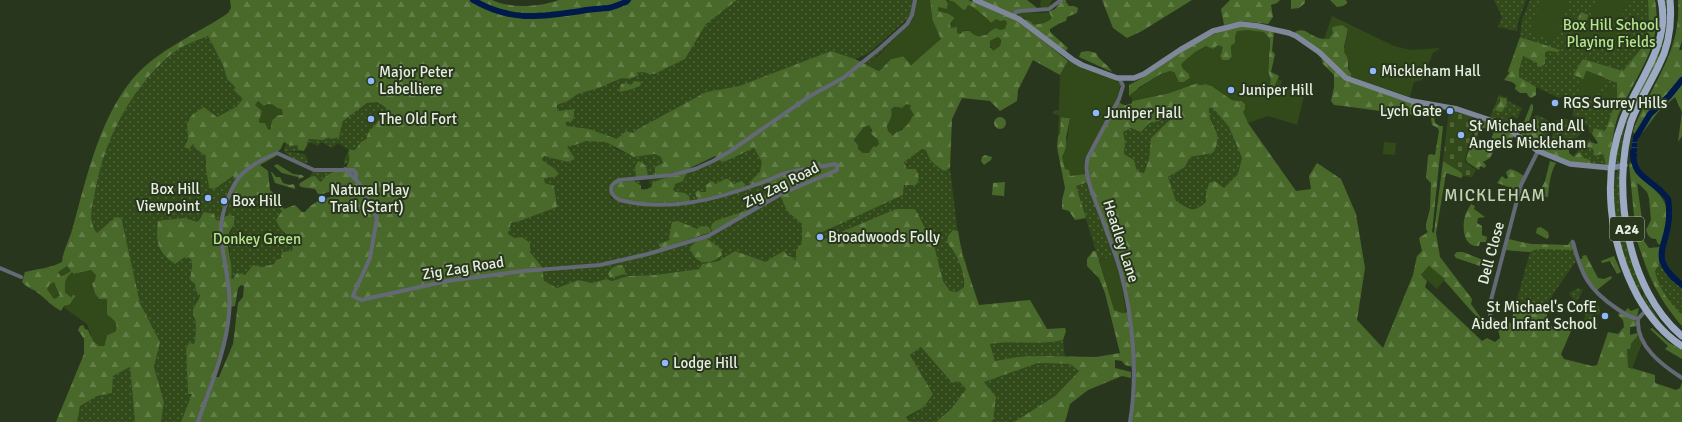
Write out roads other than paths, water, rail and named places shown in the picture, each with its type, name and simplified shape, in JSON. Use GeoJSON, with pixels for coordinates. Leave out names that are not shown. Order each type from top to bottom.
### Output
{"type":"FeatureCollection","features":[{"type":"Feature","properties":{"kind":"highway","name":"A24"},"geometry":{"type":"LineString","coordinates":[[1661,0],[1663,19],[1661,37],[1655,55],[1623,119],[1615,146],[1614,168],[1611,185],[1611,211],[1617,246],[1626,274],[1646,310],[1658,326],[1682,346]]}},
{"type":"Feature","properties":{"kind":"highway","name":"A24"},"geometry":{"type":"LineString","coordinates":[[1670,0],[1671,16],[1668,43],[1631,122],[1626,154],[1624,198],[1628,233],[1634,257],[1647,290],[1661,314],[1672,328],[1682,336]]}},
{"type":"Feature","properties":{"kind":"main road"},"geometry":{"type":"LineString","coordinates":[[975,0],[1013,16],[1073,60],[1091,69],[1119,78],[1134,78],[1144,74],[1203,35],[1220,28],[1241,24],[1289,33],[1296,36],[1319,52],[1346,78],[1416,102],[1457,109],[1487,119],[1506,127],[1538,151],[1570,164],[1614,168],[1625,165]]}},
{"type":"Feature","properties":{"kind":"main road"},"geometry":{"type":"LineString","coordinates":[[1614,168],[1626,154]]}},
{"type":"Feature","properties":{"kind":"street","name":"Zig Zag Road"},"geometry":{"type":"LineString","coordinates":[[198,422],[223,346],[229,315],[229,292],[221,231],[226,205],[236,181],[243,173],[278,154],[314,170],[345,169],[354,171],[356,180],[377,218],[370,258],[353,296],[361,300],[447,281],[523,271],[610,263],[699,239],[722,228],[783,193],[837,170],[836,165],[834,164],[780,175],[751,187],[710,199],[682,204],[651,204],[621,201],[613,196],[611,192],[613,185],[620,180],[678,174],[695,169],[729,152],[810,96],[838,81],[856,68],[907,24],[912,15],[915,0]]}},
{"type":"Feature","properties":{"kind":"street"},"geometry":{"type":"LineString","coordinates":[[1013,16],[1016,12],[1020,11],[1049,9],[1060,0]]}},
{"type":"Feature","properties":{"kind":"street","name":"Headley Lane"},"geometry":{"type":"LineString","coordinates":[[1119,78],[1123,86],[1119,99],[1088,157],[1087,163],[1089,182],[1120,271],[1125,292],[1134,369],[1130,422]]}},
{"type":"Feature","properties":{"kind":"street","name":"Dell Close"},"geometry":{"type":"LineString","coordinates":[[1490,318],[1491,300],[1521,185],[1538,151]]}},
{"type":"Feature","properties":{"kind":"street"},"geometry":{"type":"LineString","coordinates":[[1573,242],[1579,266],[1592,287],[1606,302],[1628,316],[1638,319]]}},
{"type":"Feature","properties":{"kind":"street"},"geometry":{"type":"LineString","coordinates":[[0,268],[21,277]]}},
{"type":"Feature","properties":{"kind":"street"},"geometry":{"type":"LineString","coordinates":[[1637,294],[1647,290]]}},
{"type":"Feature","properties":{"kind":"street"},"geometry":{"type":"LineString","coordinates":[[1638,319],[1646,310]]}},
{"type":"Feature","properties":{"kind":"street"},"geometry":{"type":"LineString","coordinates":[[1658,326],[1661,322],[1661,314]]}},
{"type":"Feature","properties":{"kind":"street"},"geometry":{"type":"LineString","coordinates":[[1638,319],[1641,337],[1650,351],[1659,361],[1682,378]]}},
{"type":"Feature","properties":{"kind":"water"},"geometry":{"type":"Polygon","coordinates":[[[1638,131],[1641,132],[1637,141],[1637,159],[1631,160],[1631,149],[1634,137],[1638,131]]]}},
{"type":"Feature","properties":{"kind":"waterway"},"geometry":{"type":"LineString","coordinates":[[473,0],[500,12],[526,16],[552,15],[608,8],[628,0]]}},
{"type":"Feature","properties":{"kind":"waterway"},"geometry":{"type":"LineString","coordinates":[[1636,137],[1650,114],[1669,96],[1682,80]]}},
{"type":"Feature","properties":{"kind":"waterway"},"geometry":{"type":"LineString","coordinates":[[1633,152],[1635,166],[1638,171],[1668,199],[1669,223],[1662,250],[1662,258],[1664,266],[1682,285]]}},
{"type":"Feature","properties":{"kind":"place","name":"Mickleham Hall"},"geometry":{"type":"Point","coordinates":[1373,71]}},
{"type":"Feature","properties":{"kind":"place","name":"Major Peter Labelliere"},"geometry":{"type":"Point","coordinates":[371,81]}},
{"type":"Feature","properties":{"kind":"place","name":"Juniper Hill"},"geometry":{"type":"Point","coordinates":[1231,90]}},
{"type":"Feature","properties":{"kind":"place","name":"RGS Surrey Hills"},"geometry":{"type":"Point","coordinates":[1555,103]}},
{"type":"Feature","properties":{"kind":"place","name":"Lych Gate"},"geometry":{"type":"Point","coordinates":[1450,111]}},
{"type":"Feature","properties":{"kind":"place","name":"Juniper Hall"},"geometry":{"type":"Point","coordinates":[1096,113]}},
{"type":"Feature","properties":{"kind":"place","name":"The Old Fort"},"geometry":{"type":"Point","coordinates":[371,119]}},
{"type":"Feature","properties":{"kind":"place","name":"St Michael and All Angels Mickleham"},"geometry":{"type":"Point","coordinates":[1461,135]}},
{"type":"Feature","properties":{"kind":"place","name":"Box Hill Viewpoint"},"geometry":{"type":"Point","coordinates":[208,198]}},
{"type":"Feature","properties":{"kind":"place","name":"Natural Play Trail (Start)"},"geometry":{"type":"Point","coordinates":[322,199]}},
{"type":"Feature","properties":{"kind":"place","name":"Box Hill"},"geometry":{"type":"Point","coordinates":[224,201]}},
{"type":"Feature","properties":{"kind":"place","name":"Broadwoods Folly"},"geometry":{"type":"Point","coordinates":[820,237]}},
{"type":"Feature","properties":{"kind":"place","name":"St Michael's CofE Aided Infant School"},"geometry":{"type":"Point","coordinates":[1605,316]}},
{"type":"Feature","properties":{"kind":"place","name":"Lodge Hill"},"geometry":{"type":"Point","coordinates":[665,363]}},
{"type":"Feature","properties":{"kind":"district","name":"MICKLEHAM"},"geometry":{"type":"Point","coordinates":[1495,195]}},
{"type":"Feature","properties":{"kind":"park label","name":"Box Hill School Playing Fields"},"geometry":{"type":"Point","coordinates":[1611,34]}},
{"type":"Feature","properties":{"kind":"park label","name":"Donkey Green"},"geometry":{"type":"Point","coordinates":[257,239]}}]}
